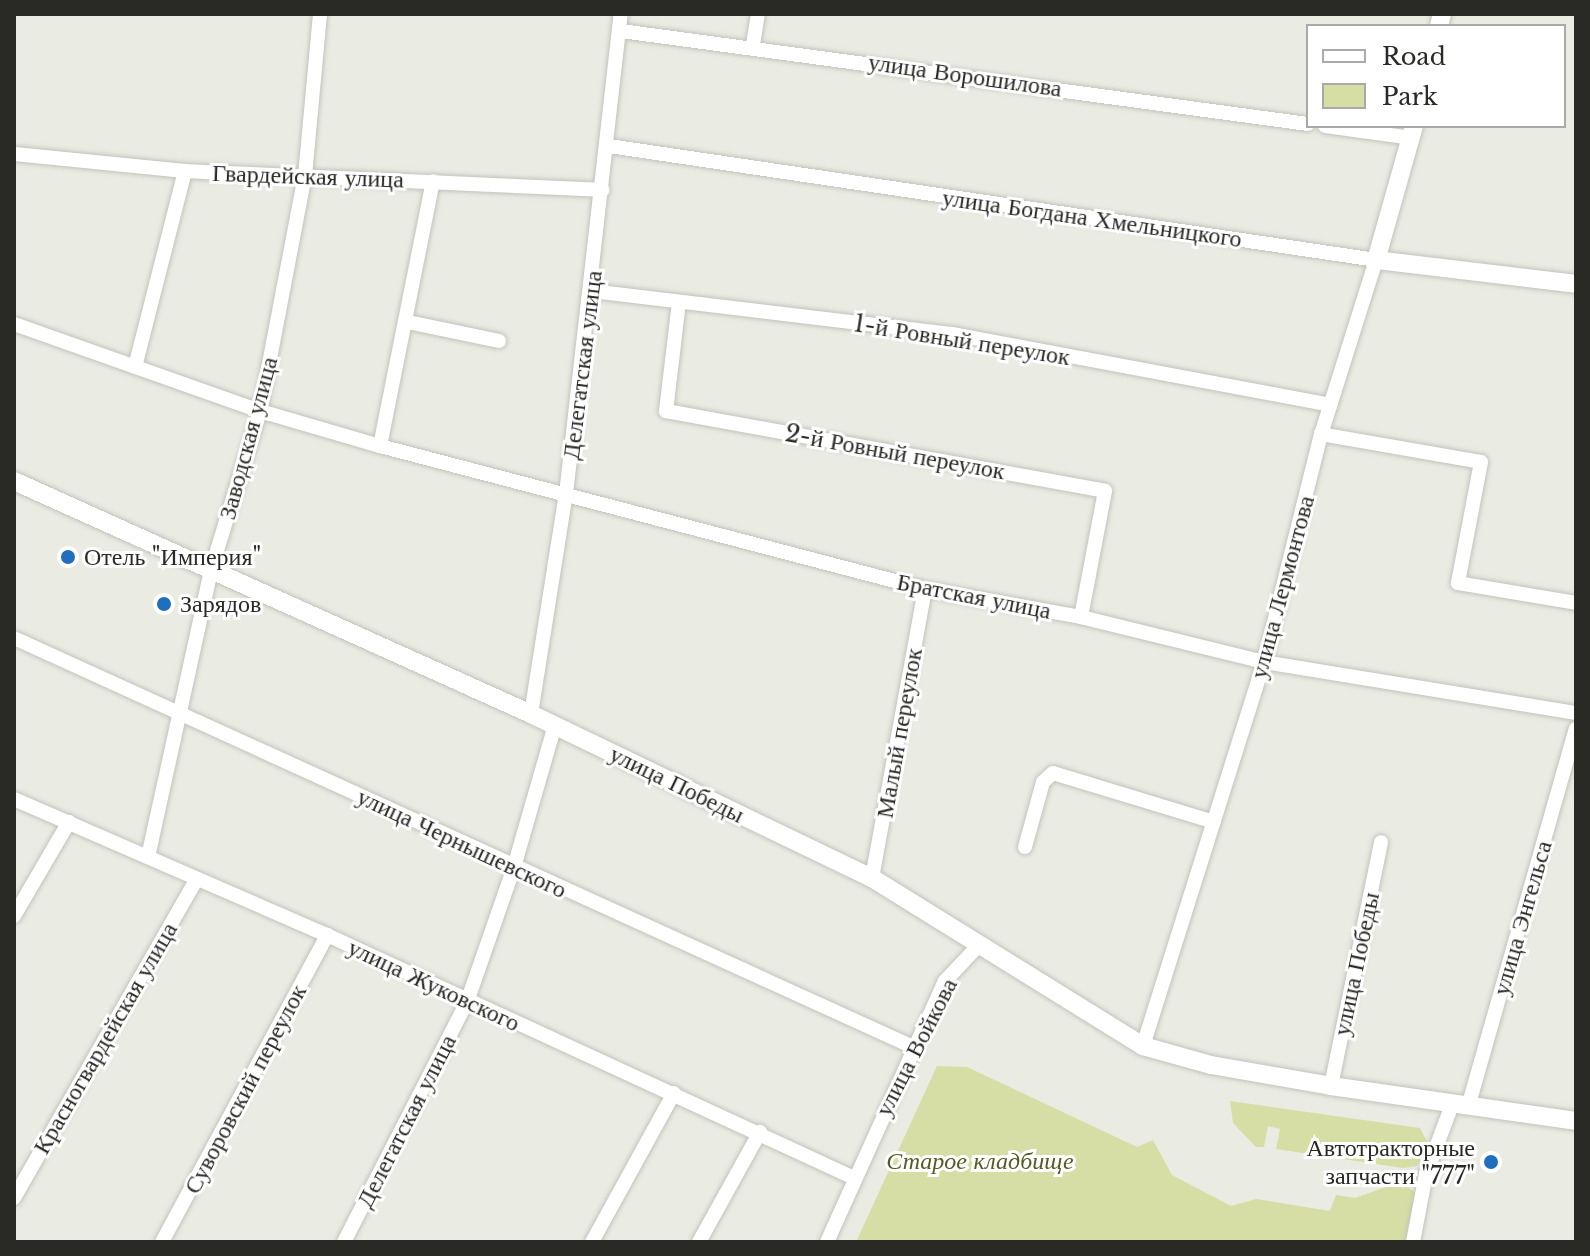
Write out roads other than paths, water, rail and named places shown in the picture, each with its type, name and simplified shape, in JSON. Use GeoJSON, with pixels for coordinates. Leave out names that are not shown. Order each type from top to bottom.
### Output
{"type":"FeatureCollection","features":[{"type":"Feature","properties":{"kind":"street","name":"Заводская улица"},"geometry":{"type":"LineString","coordinates":[[148,857],[211,570],[260,411],[305,176],[320,14]]}},
{"type":"Feature","properties":{"kind":"street","name":"Делегатская улица"},"geometry":{"type":"LineString","coordinates":[[531,714],[566,494],[609,146],[621,14]]}},
{"type":"Feature","properties":{"kind":"street"},"geometry":{"type":"LineString","coordinates":[[753,45],[758,14]]}},
{"type":"Feature","properties":{"kind":"street","name":"улица Ворошилова"},"geometry":{"type":"LineString","coordinates":[[621,31],[753,45],[1306,124]]}},
{"type":"Feature","properties":{"kind":"street"},"geometry":{"type":"LineString","coordinates":[[1354,128],[1412,132]]}},
{"type":"Feature","properties":{"kind":"street","name":"улица Лермонтова"},"geometry":{"type":"LineString","coordinates":[[1143,1046],[1264,662],[1321,434],[1376,260],[1412,132]]}},
{"type":"Feature","properties":{"kind":"street","name":"улица Богдана Хмельницкого"},"geometry":{"type":"LineString","coordinates":[[609,146],[1376,260],[1576,284]]}},
{"type":"Feature","properties":{"kind":"street","name":"Гвардейская улица"},"geometry":{"type":"LineString","coordinates":[[14,154],[185,171],[603,190]]}},
{"type":"Feature","properties":{"kind":"street"},"geometry":{"type":"LineString","coordinates":[[135,367],[185,171]]}},
{"type":"Feature","properties":{"kind":"street"},"geometry":{"type":"LineString","coordinates":[[380,446],[408,322],[433,181]]}},
{"type":"Feature","properties":{"kind":"street","name":"1-й Ровный переулок"},"geometry":{"type":"LineString","coordinates":[[591,291],[952,334],[1330,405]]}},
{"type":"Feature","properties":{"kind":"street","name":"2-й Ровный переулок"},"geometry":{"type":"LineString","coordinates":[[679,302],[666,411],[1105,491],[1081,617]]}},
{"type":"Feature","properties":{"kind":"street"},"geometry":{"type":"LineString","coordinates":[[408,322],[499,341]]}},
{"type":"Feature","properties":{"kind":"street","name":"Братская улица"},"geometry":{"type":"LineString","coordinates":[[14,324],[260,411],[380,446],[925,589],[1081,617],[1264,662],[1576,713]]}},
{"type":"Feature","properties":{"kind":"street"},"geometry":{"type":"LineString","coordinates":[[1321,434],[1481,462],[1458,583],[1576,603]]}},
{"type":"Feature","properties":{"kind":"street","name":"улица Победы"},"geometry":{"type":"LineString","coordinates":[[14,481],[555,725],[872,878],[977,947],[1143,1046],[1211,1065],[1331,1086],[1576,1121]]}},
{"type":"Feature","properties":{"kind":"street","name":"Малый переулок"},"geometry":{"type":"LineString","coordinates":[[872,878],[925,589]]}},
{"type":"Feature","properties":{"kind":"street","name":"улица Чернышевского"},"geometry":{"type":"LineString","coordinates":[[14,638],[911,1046]]}},
{"type":"Feature","properties":{"kind":"street","name":"Делегатская улица"},"geometry":{"type":"LineString","coordinates":[[344,1242],[467,1002],[514,867],[555,725]]}},
{"type":"Feature","properties":{"kind":"street","name":"улица Энгельса"},"geometry":{"type":"LineString","coordinates":[[1413,1242],[1426,1174],[1460,1106],[1576,729]]}},
{"type":"Feature","properties":{"kind":"street"},"geometry":{"type":"LineString","coordinates":[[1025,847],[1043,782],[1053,773],[1214,822]]}},
{"type":"Feature","properties":{"kind":"street","name":"улица Жуковского"},"geometry":{"type":"LineString","coordinates":[[14,799],[327,935],[852,1177]]}},
{"type":"Feature","properties":{"kind":"street"},"geometry":{"type":"LineString","coordinates":[[14,916],[69,822]]}},
{"type":"Feature","properties":{"kind":"street","name":"улица Победы"},"geometry":{"type":"LineString","coordinates":[[1331,1086],[1381,842]]}},
{"type":"Feature","properties":{"kind":"street","name":"Красногвардейская улица"},"geometry":{"type":"LineString","coordinates":[[14,1198],[197,879]]}},
{"type":"Feature","properties":{"kind":"street","name":"Суворовский переулок"},"geometry":{"type":"LineString","coordinates":[[162,1242],[327,935]]}},
{"type":"Feature","properties":{"kind":"street","name":"улица Войкова"},"geometry":{"type":"LineString","coordinates":[[827,1242],[852,1177],[911,1046],[945,981],[977,947]]}},
{"type":"Feature","properties":{"kind":"street"},"geometry":{"type":"LineString","coordinates":[[592,1242],[674,1093]]}},
{"type":"Feature","properties":{"kind":"street"},"geometry":{"type":"LineString","coordinates":[[699,1242],[760,1132]]}},
{"type":"Feature","properties":{"kind":"place","name":"Отель \"Империя\""},"geometry":{"type":"Point","coordinates":[68,557]}},
{"type":"Feature","properties":{"kind":"place","name":"Зарядов"},"geometry":{"type":"Point","coordinates":[164,604]}},
{"type":"Feature","properties":{"kind":"place","name":"Автотракторные запчасти \"777\""},"geometry":{"type":"Point","coordinates":[1491,1162]}},
{"type":"Feature","properties":{"kind":"park label","name":"Старое кладбище"},"geometry":{"type":"Point","coordinates":[980,1161]}}]}
